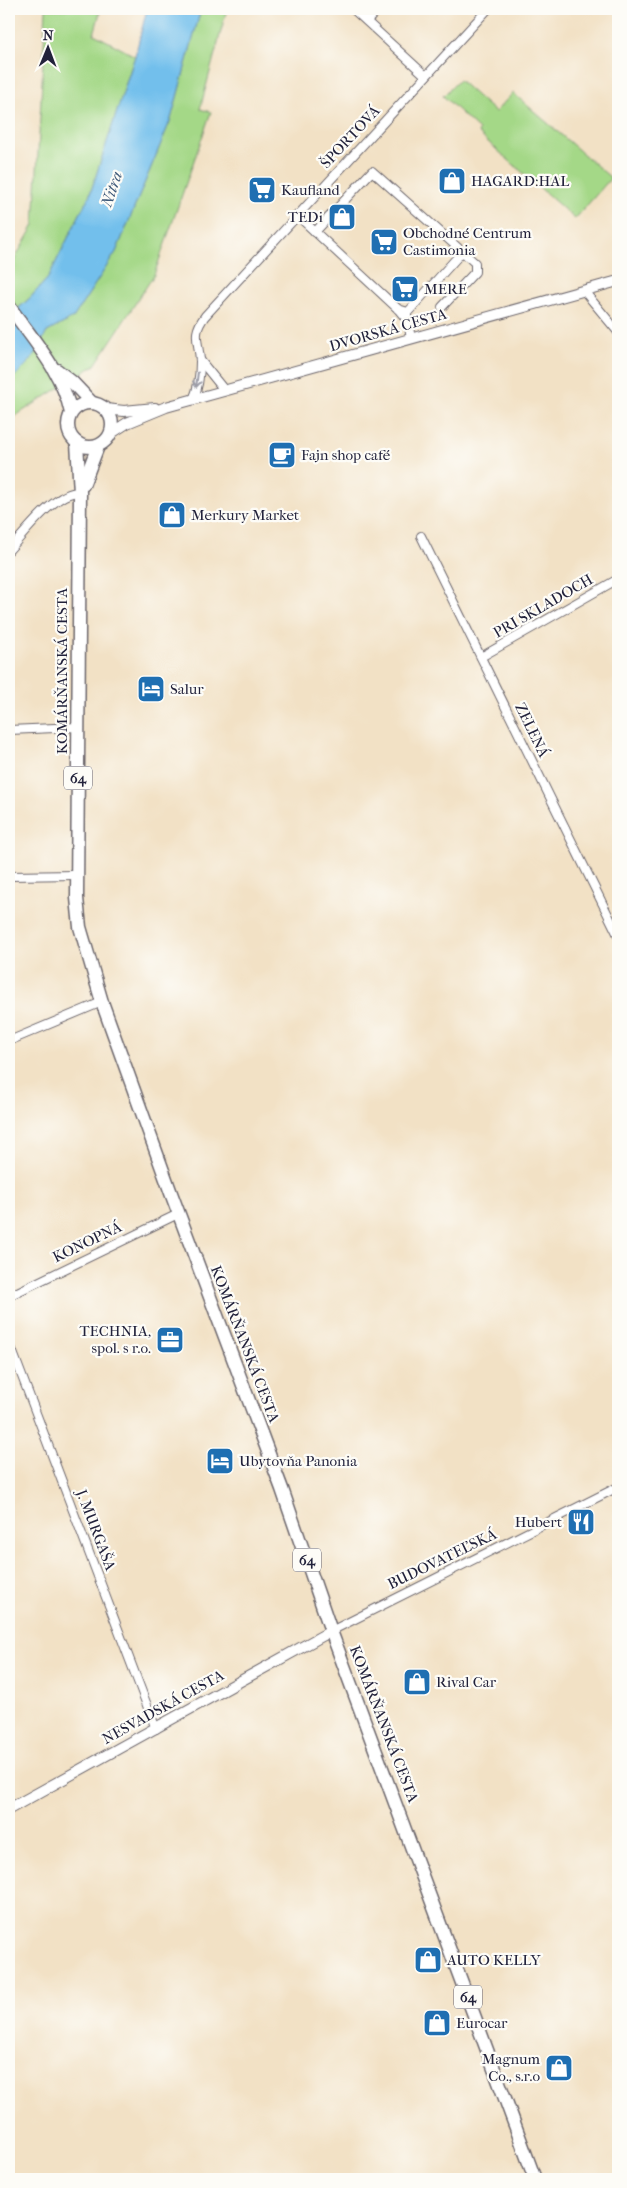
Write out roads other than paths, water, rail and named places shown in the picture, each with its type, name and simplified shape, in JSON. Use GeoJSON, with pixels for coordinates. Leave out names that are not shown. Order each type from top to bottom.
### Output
{"type":"FeatureCollection","features":[{"type":"Feature","properties":{"kind":"main road","name":"64"},"geometry":{"type":"LineString","coordinates":[[9,306],[54,368],[71,413],[68,430],[78,443]]}},
{"type":"Feature","properties":{"kind":"main road","name":"64"},"geometry":{"type":"LineString","coordinates":[[54,368],[72,382],[91,402],[106,409]]}},
{"type":"Feature","properties":{"kind":"main road"},"geometry":{"type":"LineString","coordinates":[[71,413],[80,405],[91,402]]}},
{"type":"Feature","properties":{"kind":"main road"},"geometry":{"type":"LineString","coordinates":[[106,409],[112,421],[110,434]]}},
{"type":"Feature","properties":{"kind":"main road","name":"64"},"geometry":{"type":"LineString","coordinates":[[98,446],[110,434]]}},
{"type":"Feature","properties":{"kind":"main road"},"geometry":{"type":"LineString","coordinates":[[78,443],[85,446],[98,446]]}},
{"type":"Feature","properties":{"kind":"main road","name":"KOMÁRŇANSKÁ CESTA"},"geometry":{"type":"LineString","coordinates":[[78,443],[80,492],[77,875],[80,927],[102,1002],[178,1214],[282,1489],[332,1631],[535,2179]]}},
{"type":"Feature","properties":{"kind":"main road","name":"KOMÁRŇANSKÁ CESTA"},"geometry":{"type":"LineString","coordinates":[[80,492],[98,446]]}},
{"type":"Feature","properties":{"kind":"street"},"geometry":{"type":"LineString","coordinates":[[353,9],[426,76]]}},
{"type":"Feature","properties":{"kind":"street"},"geometry":{"type":"LineString","coordinates":[[367,21],[378,9]]}},
{"type":"Feature","properties":{"kind":"street","name":"ŠPORTOVÁ"},"geometry":{"type":"LineString","coordinates":[[193,400],[200,360],[196,342],[197,327],[297,215],[488,9]]}},
{"type":"Feature","properties":{"kind":"street"},"geometry":{"type":"LineString","coordinates":[[315,232],[372,172],[475,263],[476,272],[442,307]]}},
{"type":"Feature","properties":{"kind":"street"},"geometry":{"type":"LineString","coordinates":[[297,215],[407,316],[412,339]]}},
{"type":"Feature","properties":{"kind":"street"},"geometry":{"type":"LineString","coordinates":[[407,316],[462,252]]}},
{"type":"Feature","properties":{"kind":"street","name":"DVORSKÁ CESTA"},"geometry":{"type":"LineString","coordinates":[[110,434],[126,423],[166,407],[618,281]]}},
{"type":"Feature","properties":{"kind":"street"},"geometry":{"type":"LineString","coordinates":[[584,290],[618,332]]}},
{"type":"Feature","properties":{"kind":"street"},"geometry":{"type":"LineString","coordinates":[[200,360],[226,391]]}},
{"type":"Feature","properties":{"kind":"street","name":"DVORSKÁ CESTA"},"geometry":{"type":"LineString","coordinates":[[106,409],[124,411],[166,407]]}},
{"type":"Feature","properties":{"kind":"street"},"geometry":{"type":"LineString","coordinates":[[9,550],[56,500],[71,492],[80,492]]}},
{"type":"Feature","properties":{"kind":"street","name":"ZELENÁ"},"geometry":{"type":"LineString","coordinates":[[421,536],[618,936]]}},
{"type":"Feature","properties":{"kind":"street","name":"PRI SKLADOCH"},"geometry":{"type":"LineString","coordinates":[[481,657],[618,579]]}},
{"type":"Feature","properties":{"kind":"street"},"geometry":{"type":"LineString","coordinates":[[9,730],[78,727]]}},
{"type":"Feature","properties":{"kind":"street"},"geometry":{"type":"LineString","coordinates":[[9,876],[77,875]]}},
{"type":"Feature","properties":{"kind":"street"},"geometry":{"type":"LineString","coordinates":[[9,1041],[102,1002]]}},
{"type":"Feature","properties":{"kind":"street","name":"KONOPNÁ"},"geometry":{"type":"LineString","coordinates":[[9,1296],[178,1214]]}},
{"type":"Feature","properties":{"kind":"street","name":"J. MURGAŠA"},"geometry":{"type":"LineString","coordinates":[[9,1342],[156,1729]]}},
{"type":"Feature","properties":{"kind":"street","name":"BUDOVATEĽSKÁ"},"geometry":{"type":"LineString","coordinates":[[332,1631],[618,1487]]}},
{"type":"Feature","properties":{"kind":"street","name":"NESVADSKÁ CESTA"},"geometry":{"type":"LineString","coordinates":[[9,1809],[332,1631]]}},
{"type":"Feature","properties":{"kind":"water","name":"Nitra"},"geometry":{"type":"Polygon","coordinates":[[[147,9],[201,9],[171,119],[116,252],[73,318],[47,332],[31,360],[9,382],[9,317],[48,278],[90,194],[135,56],[147,9]]]}},
{"type":"Feature","properties":{"kind":"place","name":"HAGARD:HAL"},"geometry":{"type":"Point","coordinates":[452,181]}},
{"type":"Feature","properties":{"kind":"place","name":"Kaufland"},"geometry":{"type":"Point","coordinates":[262,190]}},
{"type":"Feature","properties":{"kind":"place","name":"TEDi"},"geometry":{"type":"Point","coordinates":[342,217]}},
{"type":"Feature","properties":{"kind":"place","name":"Obchodné Centrum Castimonia"},"geometry":{"type":"Point","coordinates":[384,242]}},
{"type":"Feature","properties":{"kind":"place","name":"MERE"},"geometry":{"type":"Point","coordinates":[405,289]}},
{"type":"Feature","properties":{"kind":"place","name":"Fajn shop café"},"geometry":{"type":"Point","coordinates":[282,455]}},
{"type":"Feature","properties":{"kind":"place","name":"Merkury Market"},"geometry":{"type":"Point","coordinates":[172,515]}},
{"type":"Feature","properties":{"kind":"place","name":"Salur"},"geometry":{"type":"Point","coordinates":[151,689]}},
{"type":"Feature","properties":{"kind":"place","name":"TECHNIA, spol. s r.o."},"geometry":{"type":"Point","coordinates":[170,1340]}},
{"type":"Feature","properties":{"kind":"place","name":"Ubytovňa Panonia"},"geometry":{"type":"Point","coordinates":[220,1461]}},
{"type":"Feature","properties":{"kind":"place","name":"Hubert"},"geometry":{"type":"Point","coordinates":[581,1522]}},
{"type":"Feature","properties":{"kind":"place","name":"Rival Car"},"geometry":{"type":"Point","coordinates":[417,1682]}},
{"type":"Feature","properties":{"kind":"place","name":"AUTO KELLY"},"geometry":{"type":"Point","coordinates":[428,1960]}},
{"type":"Feature","properties":{"kind":"place","name":"Eurocar"},"geometry":{"type":"Point","coordinates":[437,2023]}},
{"type":"Feature","properties":{"kind":"place","name":"Magnum Co., s.r.o"},"geometry":{"type":"Point","coordinates":[559,2068]}}]}
